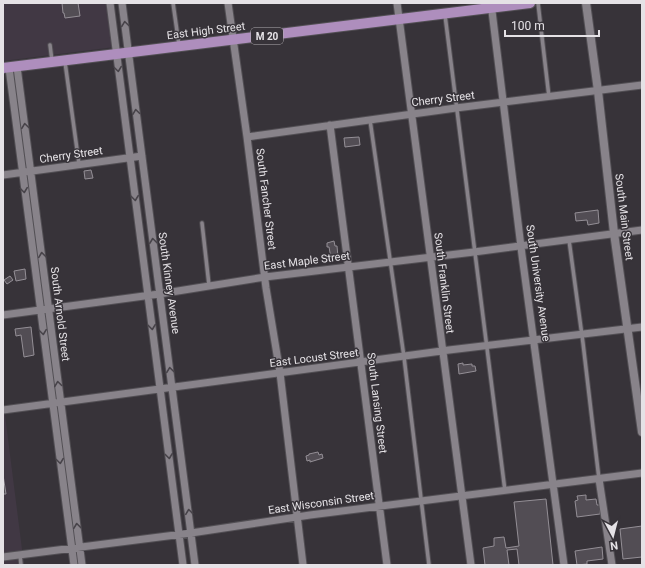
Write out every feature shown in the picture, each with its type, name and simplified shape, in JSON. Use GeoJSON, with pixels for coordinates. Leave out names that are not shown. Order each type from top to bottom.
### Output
{"type":"FeatureCollection","features":[{"type":"Feature","properties":{"kind":"main road","name":"East High Street"},"geometry":{"type":"LineString","coordinates":[[10,67],[444,14],[491,6],[530,3]]}},
{"type":"Feature","properties":{"kind":"street","name":"South Kinney Avenue"},"geometry":{"type":"LineString","coordinates":[[110,3],[183,565]]}},
{"type":"Feature","properties":{"kind":"street","name":"South Kinney Avenue"},"geometry":{"type":"LineString","coordinates":[[122,3],[195,565]]}},
{"type":"Feature","properties":{"kind":"street","name":"South Fancher Street"},"geometry":{"type":"LineString","coordinates":[[228,3],[265,276],[280,373],[303,565]]}},
{"type":"Feature","properties":{"kind":"street","name":"South Franklin Street"},"geometry":{"type":"LineString","coordinates":[[397,3],[470,565]]}},
{"type":"Feature","properties":{"kind":"street","name":"South Main Street"},"geometry":{"type":"LineString","coordinates":[[586,3],[598,90],[614,233],[642,432]]}},
{"type":"Feature","properties":{"kind":"street","name":"South University Avenue"},"geometry":{"type":"LineString","coordinates":[[491,6],[564,565]]}},
{"type":"Feature","properties":{"kind":"street","name":"South Arnold Street"},"geometry":{"type":"LineString","coordinates":[[10,67],[31,171],[82,565]]}},
{"type":"Feature","properties":{"kind":"street","name":"South Arnold Street"},"geometry":{"type":"LineString","coordinates":[[10,67],[22,172],[74,565]]}},
{"type":"Feature","properties":{"kind":"street","name":"Cherry Street"},"geometry":{"type":"LineString","coordinates":[[247,137],[370,119],[642,85]]}},
{"type":"Feature","properties":{"kind":"street","name":"South Lansing Street"},"geometry":{"type":"LineString","coordinates":[[330,125],[387,565]]}},
{"type":"Feature","properties":{"kind":"street","name":"Cherry Street"},"geometry":{"type":"LineString","coordinates":[[3,174],[142,156]]}},
{"type":"Feature","properties":{"kind":"street","name":"East Maple Street"},"geometry":{"type":"LineString","coordinates":[[3,315],[159,294],[265,276],[474,252],[642,230]]}},
{"type":"Feature","properties":{"kind":"street","name":"East Locust Street"},"geometry":{"type":"LineString","coordinates":[[3,410],[486,346],[642,327]]}},
{"type":"Feature","properties":{"kind":"street","name":"East Wisconsin Street"},"geometry":{"type":"LineString","coordinates":[[3,557],[179,535],[379,506],[642,473]]}},
{"type":"Feature","properties":{"kind":"street"},"geometry":{"type":"LineString","coordinates":[[599,479],[612,565]]}},
{"type":"Feature","properties":{"kind":"lane"},"geometry":{"type":"LineString","coordinates":[[173,3],[179,46]]}},
{"type":"Feature","properties":{"kind":"lane"},"geometry":{"type":"LineString","coordinates":[[538,3],[549,96]]}},
{"type":"Feature","properties":{"kind":"lane"},"geometry":{"type":"LineString","coordinates":[[444,14],[505,491]]}},
{"type":"Feature","properties":{"kind":"lane"},"geometry":{"type":"LineString","coordinates":[[50,45],[52,62]]}},
{"type":"Feature","properties":{"kind":"lane"},"geometry":{"type":"LineString","coordinates":[[65,60],[79,164]]}},
{"type":"Feature","properties":{"kind":"lane"},"geometry":{"type":"LineString","coordinates":[[370,119],[404,357],[429,565]]}},
{"type":"Feature","properties":{"kind":"lane"},"geometry":{"type":"LineString","coordinates":[[202,223],[209,285]]}},
{"type":"Feature","properties":{"kind":"lane"},"geometry":{"type":"LineString","coordinates":[[569,239],[599,479]]}},
{"type":"Feature","properties":{"kind":"lane"},"geometry":{"type":"LineString","coordinates":[[20,555],[21,565]]}},
{"type":"Feature","properties":{"kind":"shaded area"},"geometry":{"type":"Polygon","coordinates":[[[3,3],[110,3],[115,47],[3,61],[3,3]]]}},
{"type":"Feature","properties":{"kind":"shaded area"},"geometry":{"type":"Polygon","coordinates":[[[3,399],[24,565],[3,565],[3,399]]]}},
{"type":"Feature","properties":{"kind":"building"},"geometry":{"type":"Polygon","coordinates":[[[62,3],[78,3],[80,16],[65,18],[62,3]]]}},
{"type":"Feature","properties":{"kind":"building"},"geometry":{"type":"Polygon","coordinates":[[[359,137],[360,145],[345,147],[344,138],[359,137]]]}},
{"type":"Feature","properties":{"kind":"building"},"geometry":{"type":"Polygon","coordinates":[[[91,170],[93,178],[85,179],[84,171],[91,170]]]}},
{"type":"Feature","properties":{"kind":"building"},"geometry":{"type":"Polygon","coordinates":[[[598,210],[599,223],[588,225],[587,220],[576,221],[575,213],[598,210]]]}},
{"type":"Feature","properties":{"kind":"building"},"geometry":{"type":"Polygon","coordinates":[[[334,241],[335,246],[337,246],[338,257],[331,258],[327,243],[334,241]]]}},
{"type":"Feature","properties":{"kind":"building"},"geometry":{"type":"Polygon","coordinates":[[[25,269],[26,279],[16,281],[14,271],[25,269]]]}},
{"type":"Feature","properties":{"kind":"building"},"geometry":{"type":"Polygon","coordinates":[[[10,276],[13,280],[7,284],[4,280],[10,276]]]}},
{"type":"Feature","properties":{"kind":"building"},"geometry":{"type":"Polygon","coordinates":[[[31,327],[34,355],[24,357],[21,335],[16,336],[15,329],[31,327]]]}},
{"type":"Feature","properties":{"kind":"building"},"geometry":{"type":"Polygon","coordinates":[[[463,363],[463,365],[472,364],[472,366],[475,366],[476,371],[459,374],[458,364],[463,363]]]}},
{"type":"Feature","properties":{"kind":"building"},"geometry":{"type":"Polygon","coordinates":[[[318,452],[319,455],[322,454],[323,458],[310,462],[310,460],[307,461],[306,456],[318,452]]]}},
{"type":"Feature","properties":{"kind":"building"},"geometry":{"type":"Polygon","coordinates":[[[3,475],[6,494],[3,494],[3,475]]]}},
{"type":"Feature","properties":{"kind":"building"},"geometry":{"type":"Polygon","coordinates":[[[586,495],[586,500],[596,499],[597,505],[600,505],[600,514],[577,517],[575,501],[578,500],[577,496],[586,495]]]}},
{"type":"Feature","properties":{"kind":"building"},"geometry":{"type":"Polygon","coordinates":[[[546,499],[553,565],[519,565],[517,549],[507,550],[509,565],[485,565],[483,548],[494,546],[494,538],[504,537],[506,548],[519,546],[514,502],[546,499]]]}},
{"type":"Feature","properties":{"kind":"building"},"geometry":{"type":"Polygon","coordinates":[[[642,526],[642,557],[623,559],[620,529],[642,526]]]}},
{"type":"Feature","properties":{"kind":"building"},"geometry":{"type":"Polygon","coordinates":[[[602,547],[603,559],[587,561],[587,564],[577,565],[575,551],[602,547]]]}}]}
